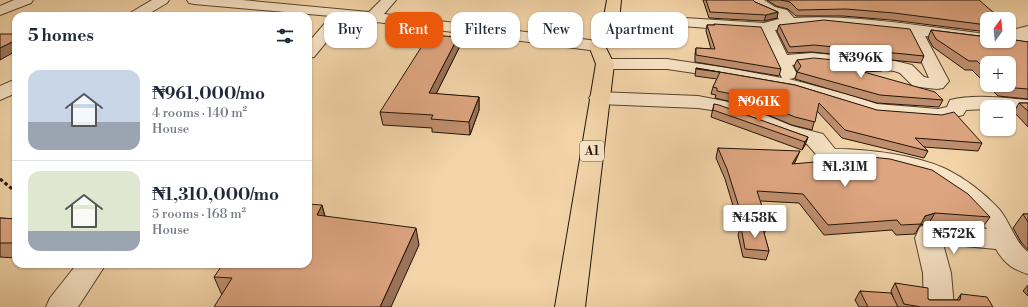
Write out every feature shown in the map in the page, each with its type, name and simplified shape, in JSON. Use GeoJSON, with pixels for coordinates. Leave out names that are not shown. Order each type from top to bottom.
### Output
{"type":"FeatureCollection","features":[{"type":"Feature","properties":{"kind":"highway","name":"A1"},"geometry":{"type":"LineString","coordinates":[[612,12],[614,0]]}},
{"type":"Feature","properties":{"kind":"highway","name":"A1"},"geometry":{"type":"LineString","coordinates":[[570,307],[599,98],[601,55],[603,48]]}},
{"type":"Feature","properties":{"kind":"street"},"geometry":{"type":"LineString","coordinates":[[0,11],[26,0]]}},
{"type":"Feature","properties":{"kind":"street"},"geometry":{"type":"LineString","coordinates":[[142,12],[162,0]]}},
{"type":"Feature","properties":{"kind":"street"},"geometry":{"type":"LineString","coordinates":[[194,0],[331,12]]}},
{"type":"Feature","properties":{"kind":"street"},"geometry":{"type":"LineString","coordinates":[[377,13],[389,0]]}},
{"type":"Feature","properties":{"kind":"street"},"geometry":{"type":"LineString","coordinates":[[754,0],[770,10],[782,13],[791,23]]}},
{"type":"Feature","properties":{"kind":"street"},"geometry":{"type":"LineString","coordinates":[[377,18],[601,55],[728,73],[796,86],[846,100],[874,110],[938,115],[956,111],[957,104],[997,103],[1028,106]]}},
{"type":"Feature","properties":{"kind":"street"},"geometry":{"type":"LineString","coordinates":[[688,22],[766,28],[774,24],[822,21],[855,23],[980,38]]}},
{"type":"Feature","properties":{"kind":"street"},"geometry":{"type":"LineString","coordinates":[[766,28],[786,71],[796,86]]}},
{"type":"Feature","properties":{"kind":"street"},"geometry":{"type":"LineString","coordinates":[[782,61],[812,58],[895,66],[906,69],[919,82],[937,84],[940,81],[914,31]]}},
{"type":"Feature","properties":{"kind":"street"},"geometry":{"type":"LineString","coordinates":[[312,47],[324,34]]}},
{"type":"Feature","properties":{"kind":"street"},"geometry":{"type":"LineString","coordinates":[[1016,41],[1027,40]]}},
{"type":"Feature","properties":{"kind":"street"},"geometry":{"type":"LineString","coordinates":[[0,94],[12,87]]}},
{"type":"Feature","properties":{"kind":"street"},"geometry":{"type":"LineString","coordinates":[[599,98],[685,102],[697,101],[750,114],[786,130],[815,139],[823,145],[826,153],[829,155],[878,159],[924,169],[944,177],[968,195],[994,221],[1005,240],[1008,249],[1021,262],[1028,264]]}},
{"type":"Feature","properties":{"kind":"street"},"geometry":{"type":"LineString","coordinates":[[939,307],[936,272],[928,238],[929,233],[1005,240]]}},
{"type":"Feature","properties":{"kind":"street"},"geometry":{"type":"LineString","coordinates":[[61,307],[89,268]]}},
{"type":"Feature","properties":{"kind":"path"},"geometry":{"type":"LineString","coordinates":[[0,179],[12,189]]}},
{"type":"Feature","properties":{"kind":"building"},"geometry":{"type":"Polygon","coordinates":[[[706,0],[753,0],[778,12],[766,15],[710,12],[706,0]]]}},
{"type":"Feature","properties":{"kind":"building"},"geometry":{"type":"Polygon","coordinates":[[[781,0],[979,0],[993,12],[980,12],[980,24],[894,13],[846,9],[798,10],[790,2],[781,0]]]}},
{"type":"Feature","properties":{"kind":"building"},"geometry":{"type":"Polygon","coordinates":[[[824,20],[910,29],[924,56],[814,45],[790,47],[779,25],[824,20]]]}},
{"type":"Feature","properties":{"kind":"building"},"geometry":{"type":"Polygon","coordinates":[[[714,24],[761,27],[781,69],[696,55],[696,48],[715,49],[707,25],[715,25],[714,24]]]}},
{"type":"Feature","properties":{"kind":"building"},"geometry":{"type":"Polygon","coordinates":[[[931,30],[980,36],[980,48],[1016,48],[1016,40],[1028,42],[1028,89],[1016,88],[1016,56],[980,56],[980,64],[977,61],[969,61],[936,39],[931,30]]]}},
{"type":"Feature","properties":{"kind":"building"},"geometry":{"type":"Polygon","coordinates":[[[0,34],[12,34],[12,42],[0,48],[0,34]]]}},
{"type":"Feature","properties":{"kind":"building"},"geometry":{"type":"Polygon","coordinates":[[[443,36],[451,37],[451,48],[452,48],[429,93],[479,97],[469,122],[431,119],[433,115],[380,112],[421,48],[443,48],[443,36]]]}},
{"type":"Feature","properties":{"kind":"building"},"geometry":{"type":"Polygon","coordinates":[[[814,58],[885,65],[839,65],[935,92],[943,100],[880,95],[797,72],[801,66],[797,60],[814,58]]]}},
{"type":"Feature","properties":{"kind":"building"},"geometry":{"type":"Polygon","coordinates":[[[696,68],[717,72],[696,69],[696,68]]]}},
{"type":"Feature","properties":{"kind":"building"},"geometry":{"type":"Polygon","coordinates":[[[720,72],[795,85],[877,110],[942,115],[954,112],[982,143],[915,138],[928,151],[845,130],[819,103],[815,122],[795,117],[746,97],[717,91],[717,88],[713,87],[720,72]]]}},
{"type":"Feature","properties":{"kind":"building"},"geometry":{"type":"Polygon","coordinates":[[[1019,103],[1028,103],[1028,111],[1019,103]]]}},
{"type":"Feature","properties":{"kind":"building"},"geometry":{"type":"Polygon","coordinates":[[[714,104],[808,137],[805,142],[713,110],[714,104]]]}},
{"type":"Feature","properties":{"kind":"building"},"geometry":{"type":"Polygon","coordinates":[[[718,148],[800,151],[792,164],[871,157],[890,159],[932,170],[968,194],[990,217],[935,213],[925,216],[921,224],[901,225],[897,220],[828,225],[803,194],[757,191],[768,225],[744,223],[727,169],[718,148]]]}},
{"type":"Feature","properties":{"kind":"building"},"geometry":{"type":"Polygon","coordinates":[[[312,204],[322,205],[317,215],[416,228],[380,307],[214,307],[232,278],[214,277],[220,268],[312,268],[312,204]]]}},
{"type":"Feature","properties":{"kind":"building"},"geometry":{"type":"Polygon","coordinates":[[[1023,214],[1028,214],[1028,222],[1023,214]]]}},
{"type":"Feature","properties":{"kind":"building"},"geometry":{"type":"Polygon","coordinates":[[[0,218],[12,219],[12,243],[0,243],[0,218]]]}},
{"type":"Feature","properties":{"kind":"building"},"geometry":{"type":"Polygon","coordinates":[[[741,227],[763,229],[769,251],[745,249],[741,227]]]}},
{"type":"Feature","properties":{"kind":"building"},"geometry":{"type":"Polygon","coordinates":[[[895,283],[928,288],[928,299],[930,300],[960,300],[961,294],[987,297],[993,307],[921,307],[904,304],[895,283]]]}},
{"type":"Feature","properties":{"kind":"building"},"geometry":{"type":"Polygon","coordinates":[[[860,291],[891,293],[898,307],[868,307],[860,291]]]}}]}
